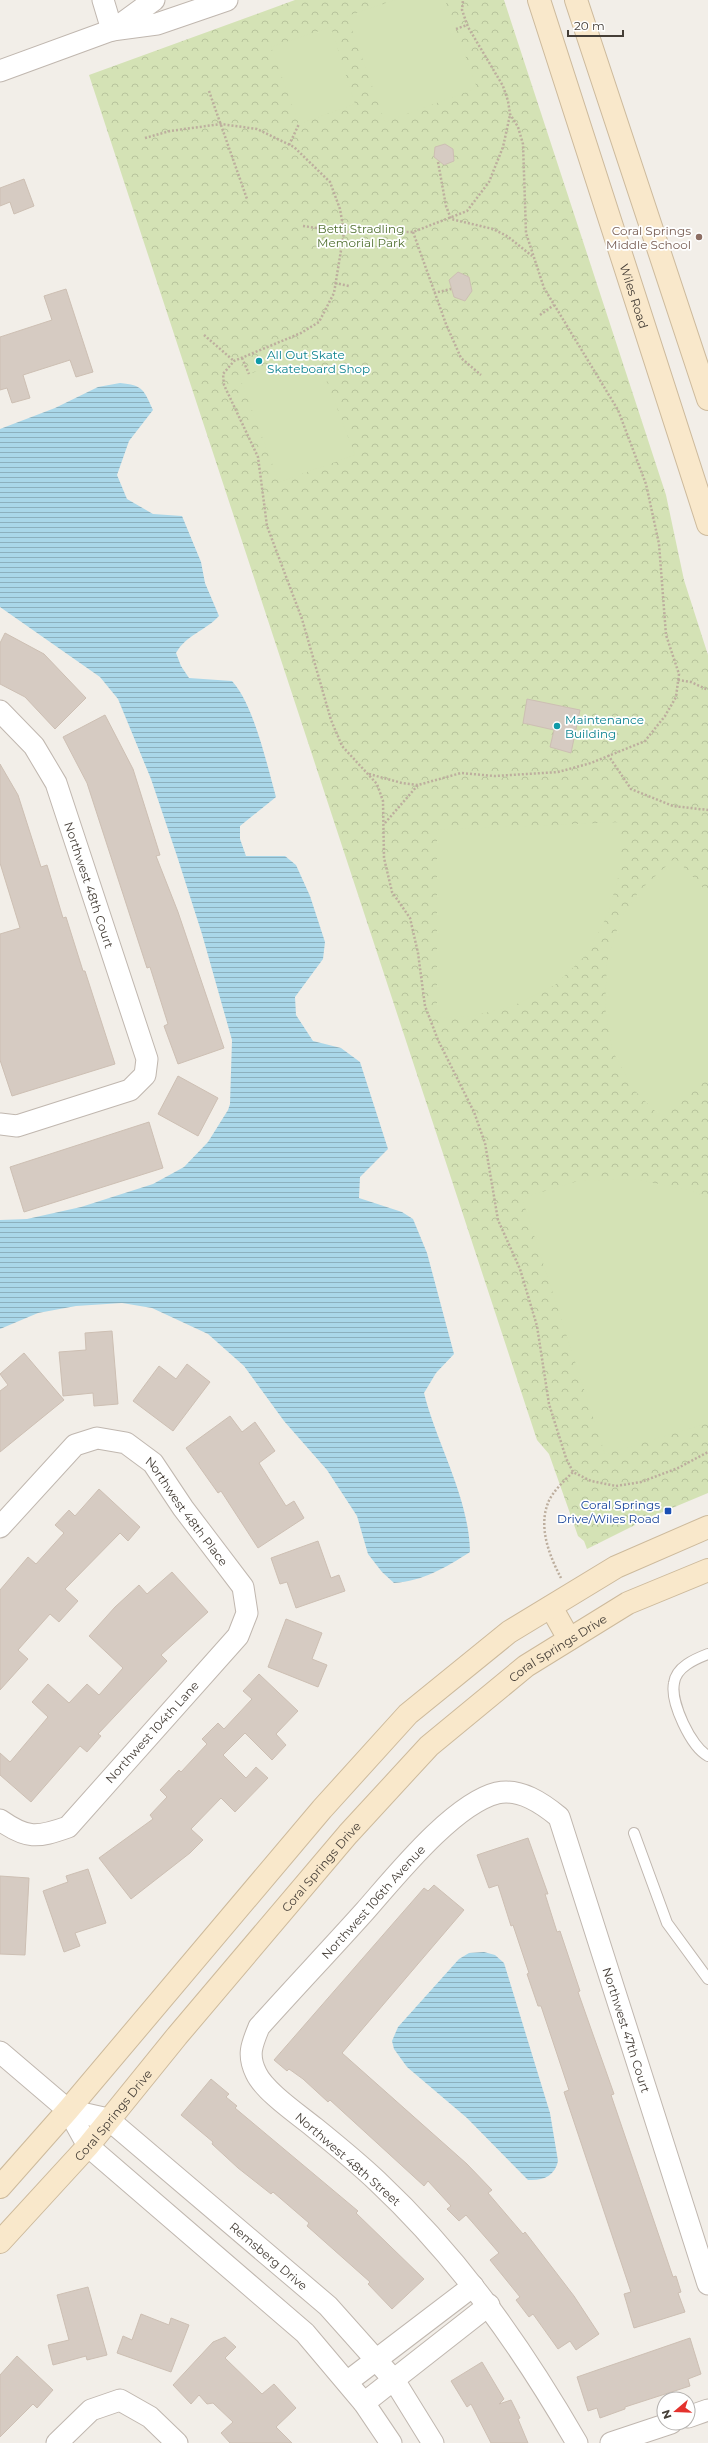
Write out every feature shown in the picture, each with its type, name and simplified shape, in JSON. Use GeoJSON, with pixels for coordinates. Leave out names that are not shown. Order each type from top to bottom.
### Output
{"type":"FeatureCollection","features":[{"type":"Feature","properties":{"kind":"main road","name":"Wiles Road"},"geometry":{"type":"LineString","coordinates":[[539,0],[708,524]]}},
{"type":"Feature","properties":{"kind":"main road"},"geometry":{"type":"LineString","coordinates":[[576,0],[708,400]]}},
{"type":"Feature","properties":{"kind":"main road"},"geometry":{"type":"LineString","coordinates":[[0,2187],[68,2110],[322,1809],[408,1714],[509,1632],[616,1568],[708,1527]]}},
{"type":"Feature","properties":{"kind":"main road","name":"Coral Springs Drive"},"geometry":{"type":"LineString","coordinates":[[0,2242],[88,2146],[108,2119],[348,1834],[430,1746],[526,1666],[628,1603],[708,1570]]}},
{"type":"Feature","properties":{"kind":"main road"},"geometry":{"type":"LineString","coordinates":[[551,1607],[569,1639]]}},
{"type":"Feature","properties":{"kind":"street"},"geometry":{"type":"LineString","coordinates":[[103,0],[112,30]]}},
{"type":"Feature","properties":{"kind":"street"},"geometry":{"type":"LineString","coordinates":[[112,30],[154,0]]}},
{"type":"Feature","properties":{"kind":"street"},"geometry":{"type":"LineString","coordinates":[[0,71],[112,30],[157,24],[227,0]]}},
{"type":"Feature","properties":{"kind":"street","name":"Northwest 48th Court"},"geometry":{"type":"LineString","coordinates":[[0,711],[34,746],[56,783],[146,1059],[144,1074],[130,1090],[17,1126],[0,1124]]}},
{"type":"Feature","properties":{"kind":"street","name":"Northwest 48th Place"},"geometry":{"type":"LineString","coordinates":[[0,1527],[75,1446],[97,1438],[126,1443],[153,1463],[243,1587],[247,1613]]}},
{"type":"Feature","properties":{"kind":"street","name":"Northwest 104th Lane"},"geometry":{"type":"LineString","coordinates":[[0,1820],[17,1832],[43,1836],[68,1827],[238,1636],[247,1613]]}},
{"type":"Feature","properties":{"kind":"street","name":"Northwest 106th Avenue"},"geometry":{"type":"LineString","coordinates":[[250,2048],[260,2027],[430,1839],[463,1810],[497,1793],[522,1795]]}},
{"type":"Feature","properties":{"kind":"street","name":"Northwest 47th Court"},"geometry":{"type":"LineString","coordinates":[[522,1795],[539,1801],[560,1817],[708,2284]]}},
{"type":"Feature","properties":{"kind":"street","name":"Northwest 48th Street"},"geometry":{"type":"LineString","coordinates":[[250,2048],[256,2074],[276,2096],[377,2181],[442,2247],[489,2305],[545,2388],[577,2443]]}},
{"type":"Feature","properties":{"kind":"street","name":"Remsberg Drive"},"geometry":{"type":"LineString","coordinates":[[0,2052],[68,2110],[88,2146],[306,2333],[364,2403],[391,2443]]}},
{"type":"Feature","properties":{"kind":"street","name":"Remsberg Drive"},"geometry":{"type":"LineString","coordinates":[[68,2110],[108,2119],[328,2306],[394,2380],[433,2443]]}},
{"type":"Feature","properties":{"kind":"street"},"geometry":{"type":"LineString","coordinates":[[347,2382],[473,2286]]}},
{"type":"Feature","properties":{"kind":"street"},"geometry":{"type":"LineString","coordinates":[[364,2403],[489,2305]]}},
{"type":"Feature","properties":{"kind":"street"},"geometry":{"type":"LineString","coordinates":[[57,2443],[91,2410],[120,2400],[150,2417],[177,2443]]}},
{"type":"Feature","properties":{"kind":"street"},"geometry":{"type":"LineString","coordinates":[[696,2414],[708,2410]]}},
{"type":"Feature","properties":{"kind":"street"},"geometry":{"type":"LineString","coordinates":[[611,2443],[656,2428]]}},
{"type":"Feature","properties":{"kind":"lane"},"geometry":{"type":"LineString","coordinates":[[708,1654],[692,1660],[681,1670],[674,1682],[674,1695],[691,1740],[700,1752],[708,1756]]}},
{"type":"Feature","properties":{"kind":"lane"},"geometry":{"type":"LineString","coordinates":[[634,1833],[667,1924],[708,1979]]}},
{"type":"Feature","properties":{"kind":"path"},"geometry":{"type":"LineString","coordinates":[[303,226],[344,232],[413,232],[467,212],[490,182],[503,147],[510,114],[508,101],[503,86],[477,45],[467,24],[462,10],[463,0]]}},
{"type":"Feature","properties":{"kind":"path"},"geometry":{"type":"LineString","coordinates":[[456,29],[467,24]]}},
{"type":"Feature","properties":{"kind":"path"},"geometry":{"type":"LineString","coordinates":[[209,91],[248,199]]}},
{"type":"Feature","properties":{"kind":"path"},"geometry":{"type":"LineString","coordinates":[[369,774],[402,783],[418,785],[461,773],[494,776],[558,772],[590,762],[645,741],[665,716],[676,697],[678,674],[666,635],[659,544],[646,484],[618,410],[544,288],[532,257],[526,233],[523,144],[518,127],[510,114]]}},
{"type":"Feature","properties":{"kind":"path"},"geometry":{"type":"LineString","coordinates":[[145,138],[170,131],[221,124],[257,129],[289,145],[330,182],[340,210],[344,232],[335,283],[328,307],[319,322],[301,333],[234,361],[223,374],[224,385],[258,457],[267,526],[302,619],[331,720],[342,746],[377,784],[383,801],[385,823],[384,858],[392,892],[410,918],[418,953],[425,1006],[438,1040],[474,1112],[485,1143],[498,1220],[520,1269],[537,1326],[549,1404],[566,1458],[573,1472],[592,1481],[616,1486],[641,1482],[678,1468],[708,1452]]}},
{"type":"Feature","properties":{"kind":"path"},"geometry":{"type":"LineString","coordinates":[[289,145],[299,124]]}},
{"type":"Feature","properties":{"kind":"path"},"geometry":{"type":"LineString","coordinates":[[438,162],[446,206],[451,219]]}},
{"type":"Feature","properties":{"kind":"path"},"geometry":{"type":"LineString","coordinates":[[451,219],[493,229],[507,236],[532,257]]}},
{"type":"Feature","properties":{"kind":"path"},"geometry":{"type":"LineString","coordinates":[[413,232],[434,293],[461,358],[481,375]]}},
{"type":"Feature","properties":{"kind":"path"},"geometry":{"type":"LineString","coordinates":[[335,283],[349,286]]}},
{"type":"Feature","properties":{"kind":"path"},"geometry":{"type":"LineString","coordinates":[[434,293],[451,289]]}},
{"type":"Feature","properties":{"kind":"path"},"geometry":{"type":"LineString","coordinates":[[540,315],[554,305]]}},
{"type":"Feature","properties":{"kind":"path"},"geometry":{"type":"LineString","coordinates":[[204,335],[234,361]]}},
{"type":"Feature","properties":{"kind":"path"},"geometry":{"type":"LineString","coordinates":[[242,358],[248,366],[249,374]]}},
{"type":"Feature","properties":{"kind":"path"},"geometry":{"type":"LineString","coordinates":[[678,680],[691,682],[708,690]]}},
{"type":"Feature","properties":{"kind":"path"},"geometry":{"type":"LineString","coordinates":[[608,755],[631,789],[673,806],[708,810]]}},
{"type":"Feature","properties":{"kind":"path"},"geometry":{"type":"LineString","coordinates":[[385,823],[418,785]]}},
{"type":"Feature","properties":{"kind":"path"},"geometry":{"type":"LineString","coordinates":[[570,1595],[556,1569],[547,1543],[545,1519],[548,1503],[573,1472]]}},
{"type":"Feature","properties":{"kind":"green space","name":"Betti Stradling Memorial Park"},"geometry":{"type":"Polygon","coordinates":[[[295,0],[504,0],[666,495],[684,580],[708,655],[708,1493],[653,1516],[587,1549],[584,1541],[578,1536],[549,1454],[537,1440],[89,75],[295,0]]]}},
{"type":"Feature","properties":{"kind":"green space"},"geometry":{"type":"Polygon","coordinates":[[[395,0],[445,0],[477,88],[385,122],[347,16],[395,0]]]}},
{"type":"Feature","properties":{"kind":"green space"},"geometry":{"type":"Polygon","coordinates":[[[331,27],[355,104],[299,124],[271,47],[331,27]]]}},
{"type":"Feature","properties":{"kind":"green space"},"geometry":{"type":"Polygon","coordinates":[[[314,348],[355,455],[279,482],[240,378],[314,348]]]}},
{"type":"Feature","properties":{"kind":"green space"},"geometry":{"type":"Polygon","coordinates":[[[621,822],[621,867],[608,914],[587,954],[555,985],[511,1007],[471,1016],[437,1018],[437,830],[621,822]]]}},
{"type":"Feature","properties":{"kind":"green space"},"geometry":{"type":"Polygon","coordinates":[[[675,858],[708,893],[708,1074],[660,1116],[634,1090],[612,1050],[605,1007],[607,962],[620,920],[639,891],[675,858]]]}},
{"type":"Feature","properties":{"kind":"green space"},"geometry":{"type":"Polygon","coordinates":[[[634,1179],[685,1189],[708,1197],[708,1423],[605,1454],[522,1198],[578,1181],[634,1179]]]}},
{"type":"Feature","properties":{"kind":"water"},"geometry":{"type":"Polygon","coordinates":[[[120,383],[134,385],[142,390],[153,410],[129,441],[117,475],[127,499],[153,514],[182,516],[201,562],[205,583],[219,616],[208,626],[185,641],[176,653],[181,666],[189,678],[232,681],[240,692],[247,705],[259,736],[276,797],[240,826],[240,839],[246,856],[285,856],[296,865],[310,896],[325,942],[323,959],[295,997],[296,1015],[313,1041],[341,1048],[360,1062],[388,1149],[360,1177],[359,1198],[402,1212],[413,1219],[427,1253],[454,1354],[436,1373],[424,1393],[452,1471],[464,1511],[470,1552],[434,1573],[415,1580],[394,1583],[382,1572],[368,1554],[357,1516],[327,1470],[284,1421],[244,1366],[208,1334],[152,1308],[122,1303],[76,1306],[38,1313],[0,1329],[0,1220],[27,1219],[81,1207],[153,1184],[184,1167],[208,1142],[228,1110],[230,1104],[232,1040],[202,934],[177,856],[151,779],[118,699],[100,677],[0,607],[0,429],[55,408],[98,387],[120,383]]]}},
{"type":"Feature","properties":{"kind":"water"},"geometry":{"type":"Polygon","coordinates":[[[484,1952],[495,1955],[504,1963],[550,2113],[558,2161],[551,2174],[539,2180],[528,2180],[467,2118],[407,2067],[394,2049],[392,2041],[398,2027],[459,1959],[469,1953],[484,1952]]]}},
{"type":"Feature","properties":{"kind":"building"},"geometry":{"type":"Polygon","coordinates":[[[445,144],[453,149],[454,161],[444,165],[434,157],[435,147],[445,144]]]}},
{"type":"Feature","properties":{"kind":"building"},"geometry":{"type":"Polygon","coordinates":[[[24,179],[34,206],[14,214],[10,202],[0,206],[0,188],[24,179]]]}},
{"type":"Feature","properties":{"kind":"building"},"geometry":{"type":"Polygon","coordinates":[[[458,272],[469,277],[472,291],[465,301],[454,297],[449,280],[458,272]]]}},
{"type":"Feature","properties":{"kind":"building"},"geometry":{"type":"Polygon","coordinates":[[[66,289],[93,372],[76,377],[70,360],[23,375],[30,398],[12,403],[7,388],[0,390],[0,337],[52,320],[44,296],[66,289]]]}},
{"type":"Feature","properties":{"kind":"building"},"geometry":{"type":"Polygon","coordinates":[[[5,633],[44,654],[86,698],[55,729],[25,697],[0,684],[0,643],[5,633]]]}},
{"type":"Feature","properties":{"kind":"building","name":"Maintenance Building"},"geometry":{"type":"Polygon","coordinates":[[[527,699],[580,710],[571,753],[550,747],[554,730],[523,723],[527,699]]]}},
{"type":"Feature","properties":{"kind":"building"},"geometry":{"type":"Polygon","coordinates":[[[105,715],[133,769],[160,855],[156,856],[178,912],[224,1048],[178,1064],[164,1026],[168,1024],[150,967],[147,968],[87,783],[63,737],[105,715]]]}},
{"type":"Feature","properties":{"kind":"building"},"geometry":{"type":"Polygon","coordinates":[[[0,764],[18,795],[41,867],[47,865],[63,918],[66,917],[115,1064],[12,1096],[0,1060],[0,934],[20,928],[0,863],[0,764]]]}},
{"type":"Feature","properties":{"kind":"building"},"geometry":{"type":"Polygon","coordinates":[[[178,1076],[218,1098],[198,1136],[158,1114],[178,1076]]]}},
{"type":"Feature","properties":{"kind":"building"},"geometry":{"type":"Polygon","coordinates":[[[149,1122],[163,1168],[24,1212],[10,1167],[149,1122]]]}},
{"type":"Feature","properties":{"kind":"building"},"geometry":{"type":"Polygon","coordinates":[[[112,1331],[118,1404],[94,1406],[93,1393],[63,1396],[59,1352],[86,1350],[85,1333],[112,1331]]]}},
{"type":"Feature","properties":{"kind":"building"},"geometry":{"type":"Polygon","coordinates":[[[24,1353],[64,1400],[0,1452],[0,1391],[8,1385],[0,1374],[24,1353]]]}},
{"type":"Feature","properties":{"kind":"building"},"geometry":{"type":"Polygon","coordinates":[[[187,1364],[210,1382],[173,1431],[133,1401],[159,1366],[176,1379],[187,1364]]]}},
{"type":"Feature","properties":{"kind":"building"},"geometry":{"type":"Polygon","coordinates":[[[230,1416],[242,1432],[255,1422],[275,1451],[259,1463],[286,1506],[294,1501],[304,1518],[258,1548],[221,1491],[218,1493],[186,1448],[230,1416]]]}},
{"type":"Feature","properties":{"kind":"building"},"geometry":{"type":"Polygon","coordinates":[[[99,1489],[140,1527],[128,1541],[120,1533],[65,1589],[78,1601],[59,1622],[50,1614],[18,1650],[28,1659],[0,1690],[0,1590],[28,1557],[36,1564],[64,1533],[55,1525],[69,1510],[75,1516],[99,1489]]]}},
{"type":"Feature","properties":{"kind":"building"},"geometry":{"type":"Polygon","coordinates":[[[318,1541],[331,1578],[339,1575],[345,1591],[296,1608],[287,1582],[280,1584],[271,1558],[318,1541]]]}},
{"type":"Feature","properties":{"kind":"building"},"geometry":{"type":"Polygon","coordinates":[[[172,1572],[208,1612],[161,1655],[167,1661],[98,1734],[101,1736],[87,1752],[80,1746],[31,1802],[0,1775],[0,1753],[10,1762],[48,1717],[32,1702],[48,1684],[69,1703],[87,1684],[99,1695],[123,1668],[89,1636],[115,1607],[139,1585],[147,1594],[172,1572]]]}},
{"type":"Feature","properties":{"kind":"building"},"geometry":{"type":"Polygon","coordinates":[[[286,1619],[322,1633],[312,1659],[327,1665],[318,1687],[268,1667],[286,1619]]]}},
{"type":"Feature","properties":{"kind":"building"},"geometry":{"type":"Polygon","coordinates":[[[259,1674],[298,1711],[276,1734],[286,1745],[272,1760],[245,1733],[223,1755],[246,1778],[256,1767],[268,1778],[235,1812],[221,1798],[191,1829],[203,1840],[190,1853],[131,1899],[99,1858],[153,1819],[150,1815],[167,1797],[160,1790],[179,1770],[181,1772],[207,1744],[202,1739],[218,1723],[224,1729],[252,1699],[243,1691],[259,1674]]]}},
{"type":"Feature","properties":{"kind":"building"},"geometry":{"type":"Polygon","coordinates":[[[528,1838],[548,1894],[545,1894],[557,1932],[560,1931],[580,1991],[578,1992],[614,2094],[611,2095],[673,2277],[676,2276],[681,2292],[678,2293],[685,2312],[634,2328],[624,2294],[631,2292],[564,2092],[569,2090],[541,2006],[538,2006],[527,1974],[529,1973],[513,1925],[511,1926],[498,1885],[489,1888],[477,1855],[528,1838]]]}},
{"type":"Feature","properties":{"kind":"building"},"geometry":{"type":"Polygon","coordinates":[[[88,1869],[106,1923],[75,1933],[80,1946],[64,1952],[43,1891],[68,1882],[66,1876],[88,1869]]]}},
{"type":"Feature","properties":{"kind":"building"},"geometry":{"type":"Polygon","coordinates":[[[0,1876],[29,1878],[25,1955],[0,1954],[0,1876]]]}},
{"type":"Feature","properties":{"kind":"building"},"geometry":{"type":"Polygon","coordinates":[[[434,1885],[464,1910],[342,2053],[467,2164],[492,2190],[488,2193],[523,2234],[525,2232],[574,2296],[599,2334],[576,2350],[570,2341],[558,2349],[533,2314],[529,2317],[516,2300],[520,2297],[490,2260],[499,2253],[466,2215],[459,2221],[447,2209],[451,2206],[428,2181],[424,2186],[330,2100],[328,2102],[303,2079],[289,2069],[287,2071],[274,2060],[424,1888],[428,1891],[434,1885]]]}},
{"type":"Feature","properties":{"kind":"building"},"geometry":{"type":"Polygon","coordinates":[[[211,2079],[229,2094],[226,2097],[237,2106],[235,2108],[358,2211],[356,2213],[424,2279],[392,2309],[368,2284],[370,2282],[307,2226],[309,2223],[273,2192],[271,2194],[238,2168],[212,2144],[213,2142],[181,2115],[211,2079]]]}},
{"type":"Feature","properties":{"kind":"building"},"geometry":{"type":"Polygon","coordinates":[[[88,2287],[107,2355],[87,2360],[86,2356],[53,2365],[48,2345],[69,2340],[57,2295],[88,2287]]]}},
{"type":"Feature","properties":{"kind":"building"},"geometry":{"type":"Polygon","coordinates":[[[141,2314],[169,2325],[171,2318],[189,2325],[171,2372],[117,2353],[123,2336],[132,2340],[141,2314]]]}},
{"type":"Feature","properties":{"kind":"building"},"geometry":{"type":"Polygon","coordinates":[[[225,2337],[236,2347],[225,2358],[262,2394],[274,2384],[296,2408],[276,2427],[292,2443],[230,2443],[221,2433],[233,2422],[213,2403],[207,2404],[199,2395],[191,2404],[173,2385],[213,2342],[225,2337]]]}},
{"type":"Feature","properties":{"kind":"building"},"geometry":{"type":"Polygon","coordinates":[[[690,2338],[701,2374],[688,2379],[690,2386],[675,2391],[656,2391],[656,2397],[625,2407],[625,2409],[600,2418],[597,2408],[588,2411],[577,2377],[690,2338]]]}},
{"type":"Feature","properties":{"kind":"building"},"geometry":{"type":"Polygon","coordinates":[[[17,2356],[53,2390],[37,2408],[33,2404],[0,2437],[0,2375],[17,2356]]]}},
{"type":"Feature","properties":{"kind":"building"},"geometry":{"type":"Polygon","coordinates":[[[482,2362],[504,2399],[499,2404],[511,2400],[520,2418],[518,2419],[528,2443],[491,2443],[471,2404],[467,2407],[451,2381],[482,2362]]]}},
{"type":"Feature","properties":{"kind":"place","name":"Coral Springs Middle School"},"geometry":{"type":"Point","coordinates":[699,237]}},
{"type":"Feature","properties":{"kind":"place","name":"All Out Skate Skateboard Shop"},"geometry":{"type":"Point","coordinates":[259,361]}},
{"type":"Feature","properties":{"kind":"place","name":"Maintenance Building"},"geometry":{"type":"Point","coordinates":[557,726]}},
{"type":"Feature","properties":{"kind":"place","name":"Coral Springs Drive/Wiles Road"},"geometry":{"type":"Point","coordinates":[668,1511]}}]}
